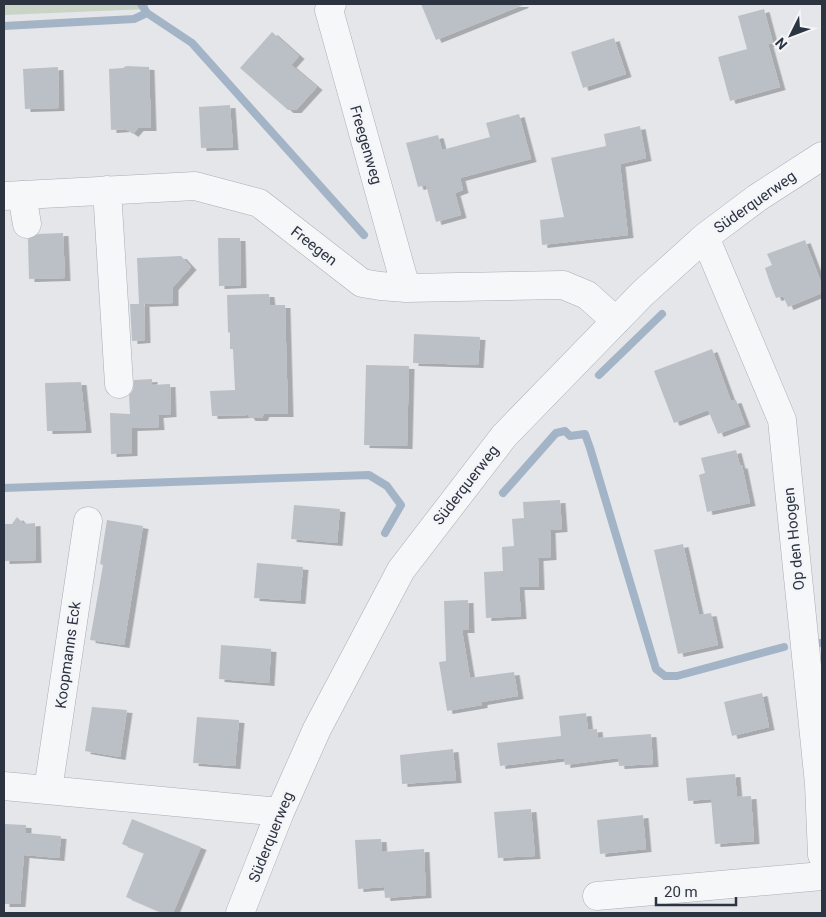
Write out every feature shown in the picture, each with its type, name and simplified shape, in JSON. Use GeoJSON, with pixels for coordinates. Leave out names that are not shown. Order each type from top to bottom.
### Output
{"type":"FeatureCollection","features":[{"type":"Feature","properties":{"kind":"street","name":"Freegenweg"},"geometry":{"type":"LineString","coordinates":[[332,4],[328,10],[406,288]]}},
{"type":"Feature","properties":{"kind":"street","name":"Süderquerweg"},"geometry":{"type":"LineString","coordinates":[[240,913],[280,812],[317,729],[401,570],[504,436],[643,293],[705,237],[757,198],[822,156]]}},
{"type":"Feature","properties":{"kind":"street","name":"Freegen"},"geometry":{"type":"LineString","coordinates":[[13,195],[195,186],[259,203],[362,283],[406,288],[563,285],[587,295],[616,321]]}},
{"type":"Feature","properties":{"kind":"street"},"geometry":{"type":"LineString","coordinates":[[117,190],[130,275]]}},
{"type":"Feature","properties":{"kind":"street"},"geometry":{"type":"LineString","coordinates":[[117,190],[119,384]]}},
{"type":"Feature","properties":{"kind":"street"},"geometry":{"type":"LineString","coordinates":[[13,195],[26,224]]}},
{"type":"Feature","properties":{"kind":"street","name":"Op den Hoogen"},"geometry":{"type":"LineString","coordinates":[[705,237],[782,420],[819,784],[822,855]]}},
{"type":"Feature","properties":{"kind":"street","name":"Koopmanns Eck"},"geometry":{"type":"LineString","coordinates":[[48,790],[88,521]]}},
{"type":"Feature","properties":{"kind":"street"},"geometry":{"type":"LineString","coordinates":[[4,786],[280,812]]}},
{"type":"Feature","properties":{"kind":"street"},"geometry":{"type":"LineString","coordinates":[[597,896],[822,876]]}},
{"type":"Feature","properties":{"kind":"green space"},"geometry":{"type":"Polygon","coordinates":[[[4,4],[148,4],[148,9],[4,15],[4,4]]]}},
{"type":"Feature","properties":{"kind":"building"},"geometry":{"type":"Polygon","coordinates":[[[421,4],[523,4],[523,5],[436,40],[421,4]]]}},
{"type":"Feature","properties":{"kind":"building"},"geometry":{"type":"Polygon","coordinates":[[[764,9],[773,43],[768,44],[780,87],[730,101],[718,57],[747,49],[738,16],[764,9]]]}},
{"type":"Feature","properties":{"kind":"building"},"geometry":{"type":"Polygon","coordinates":[[[272,32],[299,56],[291,65],[317,87],[296,110],[288,110],[240,68],[272,32]]]}},
{"type":"Feature","properties":{"kind":"building"},"geometry":{"type":"Polygon","coordinates":[[[614,38],[626,74],[583,88],[571,52],[614,38]]]}},
{"type":"Feature","properties":{"kind":"building"},"geometry":{"type":"Polygon","coordinates":[[[126,66],[149,67],[151,128],[138,128],[133,134],[126,129],[111,130],[109,69],[126,66]]]}},
{"type":"Feature","properties":{"kind":"building"},"geometry":{"type":"Polygon","coordinates":[[[58,67],[59,108],[25,109],[23,69],[58,67]]]}},
{"type":"Feature","properties":{"kind":"building"},"geometry":{"type":"Polygon","coordinates":[[[230,105],[233,147],[201,148],[199,107],[230,105]]]}},
{"type":"Feature","properties":{"kind":"building"},"geometry":{"type":"Polygon","coordinates":[[[519,114],[531,159],[460,178],[463,190],[455,193],[461,215],[436,222],[426,185],[418,187],[406,143],[438,135],[442,150],[490,137],[486,123],[519,114]]]}},
{"type":"Feature","properties":{"kind":"building"},"geometry":{"type":"Polygon","coordinates":[[[640,126],[646,158],[620,164],[628,235],[542,245],[540,220],[564,217],[551,158],[606,146],[604,134],[640,126]]]}},
{"type":"Feature","properties":{"kind":"building"},"geometry":{"type":"Polygon","coordinates":[[[63,233],[65,278],[29,279],[28,239],[38,234],[63,233]]]}},
{"type":"Feature","properties":{"kind":"building"},"geometry":{"type":"Polygon","coordinates":[[[218,238],[240,238],[241,285],[219,286],[218,238]]]}},
{"type":"Feature","properties":{"kind":"building"},"geometry":{"type":"Polygon","coordinates":[[[805,240],[822,285],[822,293],[788,307],[783,296],[776,298],[770,283],[765,268],[772,265],[767,254],[805,240]]]}},
{"type":"Feature","properties":{"kind":"building"},"geometry":{"type":"Polygon","coordinates":[[[181,256],[191,267],[173,287],[173,303],[139,304],[137,258],[181,256]]]}},
{"type":"Feature","properties":{"kind":"building"},"geometry":{"type":"Polygon","coordinates":[[[269,294],[270,305],[285,305],[288,414],[264,414],[262,418],[250,418],[248,415],[212,416],[210,391],[235,390],[233,349],[230,349],[230,333],[228,332],[227,295],[269,294]]]}},
{"type":"Feature","properties":{"kind":"building"},"geometry":{"type":"Polygon","coordinates":[[[130,304],[144,304],[145,340],[132,341],[130,304]]]}},
{"type":"Feature","properties":{"kind":"building"},"geometry":{"type":"Polygon","coordinates":[[[414,334],[480,337],[478,365],[413,363],[414,334]]]}},
{"type":"Feature","properties":{"kind":"building"},"geometry":{"type":"Polygon","coordinates":[[[712,349],[731,401],[736,400],[745,424],[718,434],[708,410],[674,423],[654,371],[712,349]]]}},
{"type":"Feature","properties":{"kind":"building"},"geometry":{"type":"Polygon","coordinates":[[[366,365],[409,366],[407,446],[364,445],[366,365]]]}},
{"type":"Feature","properties":{"kind":"building"},"geometry":{"type":"Polygon","coordinates":[[[152,379],[152,385],[170,384],[171,414],[158,415],[159,427],[132,428],[132,453],[111,454],[110,413],[130,414],[129,395],[133,390],[134,380],[152,379]]]}},
{"type":"Feature","properties":{"kind":"building"},"geometry":{"type":"Polygon","coordinates":[[[81,382],[86,430],[47,431],[45,383],[81,382]]]}},
{"type":"Feature","properties":{"kind":"building"},"geometry":{"type":"Polygon","coordinates":[[[736,450],[740,466],[742,465],[750,503],[707,512],[699,475],[705,473],[701,458],[736,450]]]}},
{"type":"Feature","properties":{"kind":"building"},"geometry":{"type":"Polygon","coordinates":[[[560,500],[562,529],[550,530],[551,557],[538,558],[539,587],[519,587],[521,616],[486,618],[484,572],[503,571],[502,547],[514,546],[512,519],[524,518],[523,502],[560,500]]]}},
{"type":"Feature","properties":{"kind":"building"},"geometry":{"type":"Polygon","coordinates":[[[294,505],[340,509],[337,543],[291,539],[294,505]]]}},
{"type":"Feature","properties":{"kind":"building"},"geometry":{"type":"Polygon","coordinates":[[[17,517],[24,524],[35,523],[36,560],[4,561],[4,524],[12,524],[17,517]]]}},
{"type":"Feature","properties":{"kind":"building"},"geometry":{"type":"Polygon","coordinates":[[[107,520],[143,526],[124,645],[90,640],[103,565],[100,564],[107,520]]]}},
{"type":"Feature","properties":{"kind":"building"},"geometry":{"type":"Polygon","coordinates":[[[683,544],[699,615],[711,613],[718,645],[678,654],[654,550],[683,544]]]}},
{"type":"Feature","properties":{"kind":"building"},"geometry":{"type":"Polygon","coordinates":[[[257,563],[303,567],[300,601],[254,598],[257,563]]]}},
{"type":"Feature","properties":{"kind":"building"},"geometry":{"type":"Polygon","coordinates":[[[468,600],[469,630],[462,630],[470,678],[514,672],[518,696],[482,702],[482,705],[447,711],[439,662],[446,661],[444,601],[468,600]]]}},
{"type":"Feature","properties":{"kind":"building"},"geometry":{"type":"Polygon","coordinates":[[[221,645],[271,649],[269,683],[219,679],[221,645]]]}},
{"type":"Feature","properties":{"kind":"building"},"geometry":{"type":"Polygon","coordinates":[[[762,693],[769,727],[732,736],[724,702],[762,693]]]}},
{"type":"Feature","properties":{"kind":"building"},"geometry":{"type":"Polygon","coordinates":[[[92,707],[127,710],[120,757],[85,751],[92,707]]]}},
{"type":"Feature","properties":{"kind":"building"},"geometry":{"type":"Polygon","coordinates":[[[586,713],[588,730],[597,729],[598,738],[651,734],[653,764],[619,766],[618,758],[565,765],[564,758],[500,766],[497,743],[561,736],[559,716],[586,713]]]}},
{"type":"Feature","properties":{"kind":"building"},"geometry":{"type":"Polygon","coordinates":[[[197,717],[239,720],[235,766],[193,763],[197,717]]]}},
{"type":"Feature","properties":{"kind":"building"},"geometry":{"type":"Polygon","coordinates":[[[453,749],[456,780],[402,784],[400,755],[453,749]]]}},
{"type":"Feature","properties":{"kind":"building"},"geometry":{"type":"Polygon","coordinates":[[[735,774],[737,797],[751,796],[754,841],[715,844],[711,799],[688,801],[686,778],[735,774]]]}},
{"type":"Feature","properties":{"kind":"building"},"geometry":{"type":"Polygon","coordinates":[[[531,809],[535,856],[498,858],[494,812],[531,809]]]}},
{"type":"Feature","properties":{"kind":"building"},"geometry":{"type":"Polygon","coordinates":[[[643,815],[646,849],[600,854],[597,820],[643,815]]]}},
{"type":"Feature","properties":{"kind":"building"},"geometry":{"type":"Polygon","coordinates":[[[132,819],[201,847],[173,913],[163,913],[126,897],[144,853],[122,844],[132,819]]]}},
{"type":"Feature","properties":{"kind":"building"},"geometry":{"type":"Polygon","coordinates":[[[4,824],[26,825],[26,833],[61,836],[59,858],[24,855],[20,904],[4,904],[4,824]]]}},
{"type":"Feature","properties":{"kind":"building"},"geometry":{"type":"Polygon","coordinates":[[[381,839],[382,852],[424,849],[426,895],[385,898],[384,887],[358,889],[355,840],[381,839]]]}},
{"type":"Feature","properties":{"kind":"waterway"},"geometry":{"type":"LineString","coordinates":[[141,4],[147,13],[192,43],[364,235]]}},
{"type":"Feature","properties":{"kind":"waterway"},"geometry":{"type":"LineString","coordinates":[[4,26],[134,19],[147,13]]}},
{"type":"Feature","properties":{"kind":"waterway"},"geometry":{"type":"LineString","coordinates":[[599,375],[662,314]]}},
{"type":"Feature","properties":{"kind":"waterway"},"geometry":{"type":"LineString","coordinates":[[503,493],[556,433],[565,431],[570,436],[585,434],[656,669],[665,676],[677,676],[784,647]]}},
{"type":"Feature","properties":{"kind":"waterway"},"geometry":{"type":"LineString","coordinates":[[4,488],[369,475],[387,486],[401,505],[385,533]]}}]}
